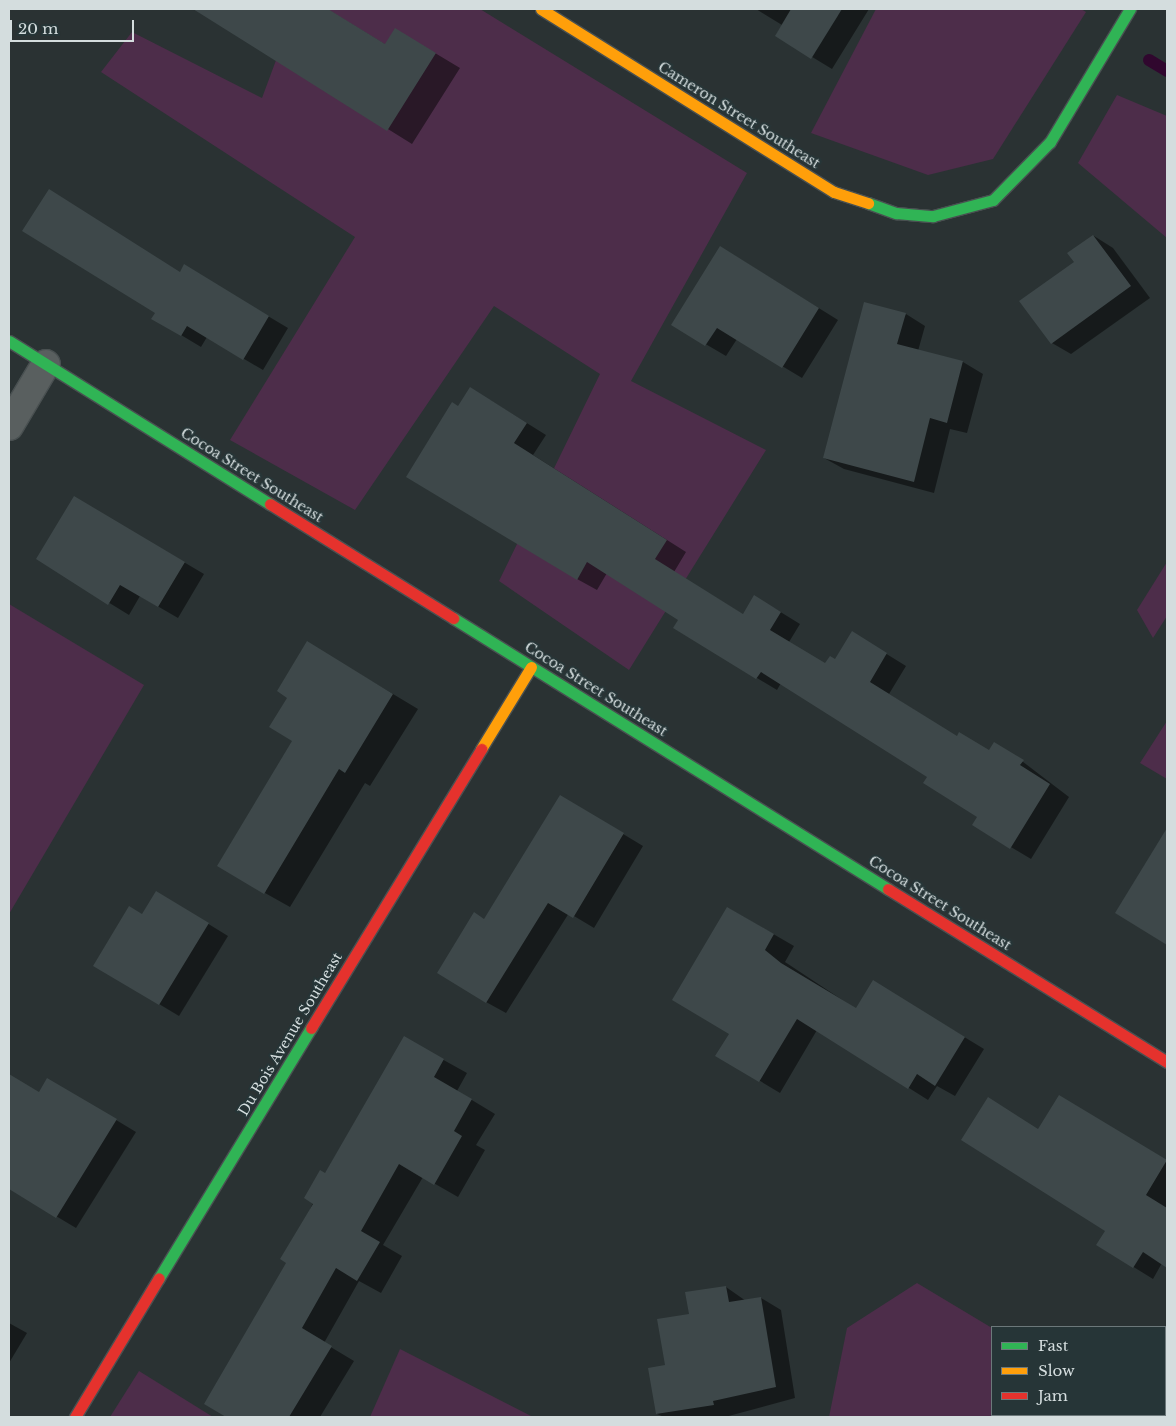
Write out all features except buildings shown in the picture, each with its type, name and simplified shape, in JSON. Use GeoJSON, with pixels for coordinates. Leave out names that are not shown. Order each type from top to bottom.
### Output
{"type":"FeatureCollection","features":[{"type":"Feature","properties":{"kind":"street","name":"Cameron Street Southeast"},"geometry":{"type":"LineString","coordinates":[[540,9],[834,192],[896,213],[933,216],[993,200],[1050,142],[1130,9]]}},
{"type":"Feature","properties":{"kind":"street","name":"Cocoa Street Southeast"},"geometry":{"type":"LineString","coordinates":[[9,341],[1167,1062]]}},
{"type":"Feature","properties":{"kind":"street"},"geometry":{"type":"LineString","coordinates":[[9,426],[46,364]]}},
{"type":"Feature","properties":{"kind":"street","name":"Du Bois Avenue Southeast"},"geometry":{"type":"LineString","coordinates":[[75,1417],[531,667]]}},
{"type":"Feature","properties":{"kind":"shaded area"},"geometry":{"type":"Polygon","coordinates":[[[295,9],[480,9],[747,173],[631,381],[766,450],[629,670],[499,581],[600,374],[494,306],[355,510],[230,440],[355,237],[101,72],[132,32],[262,98],[295,9]]]}},
{"type":"Feature","properties":{"kind":"shaded area"},"geometry":{"type":"Polygon","coordinates":[[[876,9],[1081,9],[1086,12],[993,159],[928,175],[811,133],[876,9]]]}},
{"type":"Feature","properties":{"kind":"shaded area"},"geometry":{"type":"Polygon","coordinates":[[[1117,95],[1167,116],[1167,238],[1078,163],[1117,95]]]}},
{"type":"Feature","properties":{"kind":"shaded area"},"geometry":{"type":"Polygon","coordinates":[[[1167,562],[1167,616],[1153,638],[1137,610],[1167,562]]]}},
{"type":"Feature","properties":{"kind":"shaded area"},"geometry":{"type":"Polygon","coordinates":[[[9,604],[144,685],[9,914],[9,604]]]}},
{"type":"Feature","properties":{"kind":"shaded area"},"geometry":{"type":"Polygon","coordinates":[[[1167,721],[1167,779],[1140,763],[1167,721]]]}},
{"type":"Feature","properties":{"kind":"shaded area"},"geometry":{"type":"Polygon","coordinates":[[[917,1283],[991,1327],[991,1416],[1092,1417],[829,1417],[847,1328],[917,1283]]]}},
{"type":"Feature","properties":{"kind":"shaded area"},"geometry":{"type":"Polygon","coordinates":[[[400,1349],[533,1417],[370,1417],[400,1349]]]}},
{"type":"Feature","properties":{"kind":"shaded area"},"geometry":{"type":"Polygon","coordinates":[[[139,1371],[213,1417],[110,1417],[139,1371]]]}},
{"type":"Feature","properties":{"kind":"waterway"},"geometry":{"type":"LineString","coordinates":[[1149,60],[1167,71]]}},
{"type":"Feature","properties":{"kind":"traffic: fast"},"geometry":{"type":"LineString","coordinates":[[868,203],[896,213],[933,216],[993,200],[1050,142],[1130,9]]}},
{"type":"Feature","properties":{"kind":"traffic: fast"},"geometry":{"type":"LineString","coordinates":[[9,341],[270,504]]}},
{"type":"Feature","properties":{"kind":"traffic: fast"},"geometry":{"type":"LineString","coordinates":[[453,618],[888,889]]}},
{"type":"Feature","properties":{"kind":"traffic: fast"},"geometry":{"type":"LineString","coordinates":[[159,1278],[311,1028]]}},
{"type":"Feature","properties":{"kind":"traffic: slow"},"geometry":{"type":"LineString","coordinates":[[541,9],[834,192],[868,203]]}},
{"type":"Feature","properties":{"kind":"traffic: slow"},"geometry":{"type":"LineString","coordinates":[[481,749],[531,667]]}},
{"type":"Feature","properties":{"kind":"traffic: jam"},"geometry":{"type":"LineString","coordinates":[[270,504],[453,618]]}},
{"type":"Feature","properties":{"kind":"traffic: jam"},"geometry":{"type":"LineString","coordinates":[[311,1028],[481,749]]}},
{"type":"Feature","properties":{"kind":"traffic: jam"},"geometry":{"type":"LineString","coordinates":[[888,889],[1167,1062]]}},
{"type":"Feature","properties":{"kind":"traffic: jam"},"geometry":{"type":"LineString","coordinates":[[75,1417],[159,1278]]}}]}
